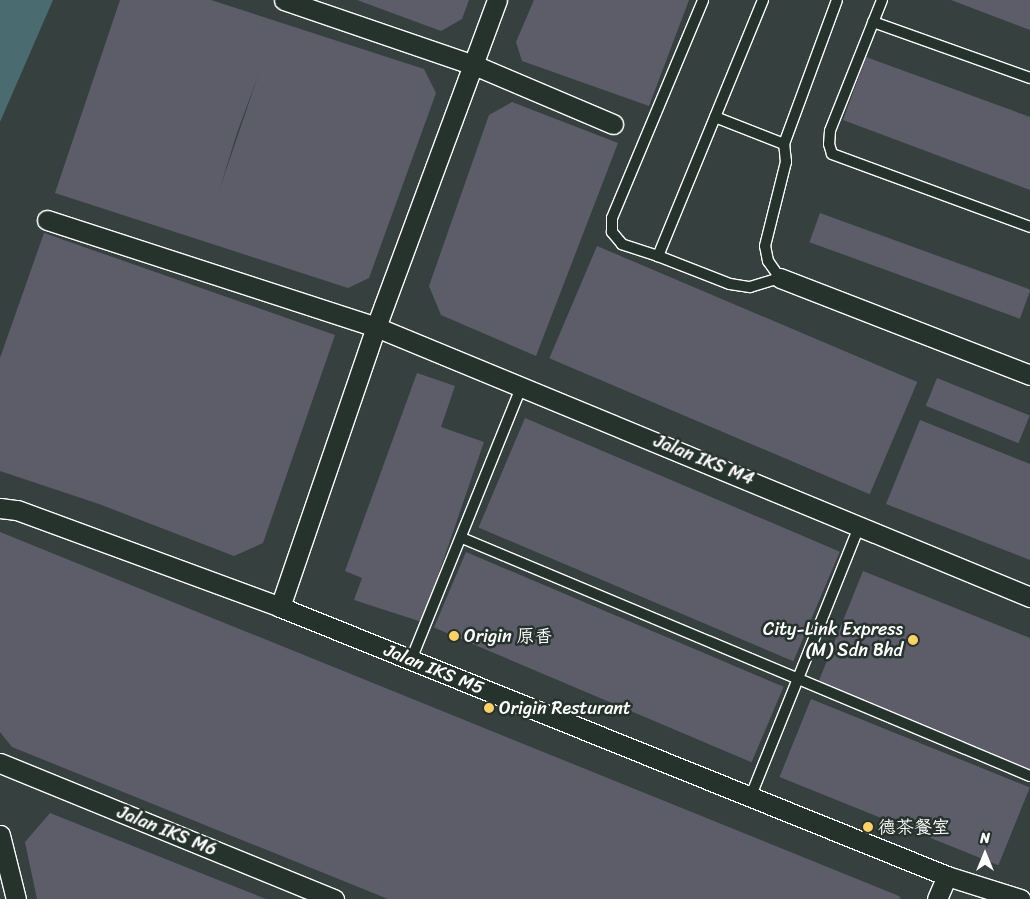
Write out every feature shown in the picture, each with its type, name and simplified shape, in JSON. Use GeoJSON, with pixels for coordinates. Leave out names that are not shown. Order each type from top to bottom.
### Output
{"type":"FeatureCollection","features":[{"type":"Feature","properties":{"kind":"street"},"geometry":{"type":"LineString","coordinates":[[284,0],[474,65],[613,124]]}},
{"type":"Feature","properties":{"kind":"street"},"geometry":{"type":"LineString","coordinates":[[280,606],[376,327],[497,0]]}},
{"type":"Feature","properties":{"kind":"street","name":"Jalan IKS M4"},"geometry":{"type":"LineString","coordinates":[[47,220],[376,327],[522,385],[1030,597]]}},
{"type":"Feature","properties":{"kind":"street"},"geometry":{"type":"LineString","coordinates":[[780,278],[1030,375]]}},
{"type":"Feature","properties":{"kind":"street","name":"Jalan IKS M5"},"geometry":{"type":"LineString","coordinates":[[0,508],[17,510],[280,606],[750,798],[947,876],[1020,899]]}},
{"type":"Feature","properties":{"kind":"street","name":"Jalan IKS M6"},"geometry":{"type":"LineString","coordinates":[[0,763],[334,899]]}},
{"type":"Feature","properties":{"kind":"street"},"geometry":{"type":"LineString","coordinates":[[0,836],[16,899]]}},
{"type":"Feature","properties":{"kind":"street"},"geometry":{"type":"LineString","coordinates":[[937,899],[947,876]]}},
{"type":"Feature","properties":{"kind":"lane"},"geometry":{"type":"LineString","coordinates":[[704,0],[612,218],[612,232],[622,244],[730,284],[765,285],[780,278],[768,261],[766,246],[786,162],[784,144],[837,0]]}},
{"type":"Feature","properties":{"kind":"lane"},"geometry":{"type":"LineString","coordinates":[[658,256],[762,0]]}},
{"type":"Feature","properties":{"kind":"lane"},"geometry":{"type":"LineString","coordinates":[[882,0],[830,131],[829,144],[832,154],[1030,227]]}},
{"type":"Feature","properties":{"kind":"lane"},"geometry":{"type":"LineString","coordinates":[[873,22],[1030,78]]}},
{"type":"Feature","properties":{"kind":"lane"},"geometry":{"type":"LineString","coordinates":[[715,117],[784,144]]}},
{"type":"Feature","properties":{"kind":"lane"},"geometry":{"type":"LineString","coordinates":[[411,660],[462,538],[522,385]]}},
{"type":"Feature","properties":{"kind":"lane"},"geometry":{"type":"LineString","coordinates":[[750,798],[860,525]]}},
{"type":"Feature","properties":{"kind":"lane"},"geometry":{"type":"LineString","coordinates":[[462,538],[1030,776]]}},
{"type":"Feature","properties":{"kind":"water"},"geometry":{"type":"Polygon","coordinates":[[[0,0],[53,0],[0,122],[0,0]]]}},
{"type":"Feature","properties":{"kind":"building"},"geometry":{"type":"Polygon","coordinates":[[[120,0],[211,0],[424,69],[436,93],[369,278],[348,288],[55,193],[120,0]],[[259,73],[237,133],[219,191],[259,73]]]}},
{"type":"Feature","properties":{"kind":"building"},"geometry":{"type":"Polygon","coordinates":[[[357,0],[469,0],[462,19],[441,31],[357,0]]]}},
{"type":"Feature","properties":{"kind":"building"},"geometry":{"type":"Polygon","coordinates":[[[534,0],[689,0],[649,106],[522,61],[516,42],[534,0]]]}},
{"type":"Feature","properties":{"kind":"building"},"geometry":{"type":"Polygon","coordinates":[[[951,0],[1030,0],[1030,30],[951,0]]]}},
{"type":"Feature","properties":{"kind":"building"},"geometry":{"type":"Polygon","coordinates":[[[866,57],[1030,117],[1030,190],[843,120],[866,57]]]}},
{"type":"Feature","properties":{"kind":"building"},"geometry":{"type":"Polygon","coordinates":[[[512,102],[618,143],[536,356],[441,315],[429,286],[489,115],[512,102]]]}},
{"type":"Feature","properties":{"kind":"building"},"geometry":{"type":"Polygon","coordinates":[[[820,213],[1030,289],[1020,319],[809,242],[820,213]]]}},
{"type":"Feature","properties":{"kind":"building"},"geometry":{"type":"Polygon","coordinates":[[[44,233],[335,335],[263,543],[234,556],[99,504],[0,471],[0,358],[44,233]]]}},
{"type":"Feature","properties":{"kind":"building"},"geometry":{"type":"Polygon","coordinates":[[[597,246],[917,382],[870,494],[549,358],[597,246]]]}},
{"type":"Feature","properties":{"kind":"building"},"geometry":{"type":"Polygon","coordinates":[[[417,373],[455,386],[441,427],[484,442],[422,622],[354,600],[362,578],[345,571],[417,373]]]}},
{"type":"Feature","properties":{"kind":"building"},"geometry":{"type":"Polygon","coordinates":[[[937,378],[1030,415],[1018,443],[926,406],[937,378]]]}},
{"type":"Feature","properties":{"kind":"building"},"geometry":{"type":"Polygon","coordinates":[[[525,418],[840,552],[793,661],[479,528],[525,418]]]}},
{"type":"Feature","properties":{"kind":"building"},"geometry":{"type":"Polygon","coordinates":[[[920,420],[1030,464],[1030,560],[886,504],[920,420]]]}},
{"type":"Feature","properties":{"kind":"building"},"geometry":{"type":"Polygon","coordinates":[[[0,532],[899,896],[901,899],[388,899],[12,747],[0,732],[0,532]]]}},
{"type":"Feature","properties":{"kind":"building"},"geometry":{"type":"Polygon","coordinates":[[[466,552],[784,687],[752,762],[434,627],[466,552]]]}},
{"type":"Feature","properties":{"kind":"building"},"geometry":{"type":"Polygon","coordinates":[[[863,571],[1030,638],[1030,769],[818,683],[863,571]]]}},
{"type":"Feature","properties":{"kind":"building"},"geometry":{"type":"Polygon","coordinates":[[[811,699],[1030,787],[998,865],[780,777],[811,699]]]}},
{"type":"Feature","properties":{"kind":"building"},"geometry":{"type":"Polygon","coordinates":[[[50,813],[266,899],[37,899],[25,842],[50,813]]]}},
{"type":"Feature","properties":{"kind":"place","name":"Origin 原香"},"geometry":{"type":"Point","coordinates":[454,636]}},
{"type":"Feature","properties":{"kind":"place","name":"City-Link Express (M) Sdn Bhd"},"geometry":{"type":"Point","coordinates":[913,640]}},
{"type":"Feature","properties":{"kind":"place","name":"Origin Resturant"},"geometry":{"type":"Point","coordinates":[489,708]}},
{"type":"Feature","properties":{"kind":"place","name":"德茶餐室"},"geometry":{"type":"Point","coordinates":[868,827]}}]}
